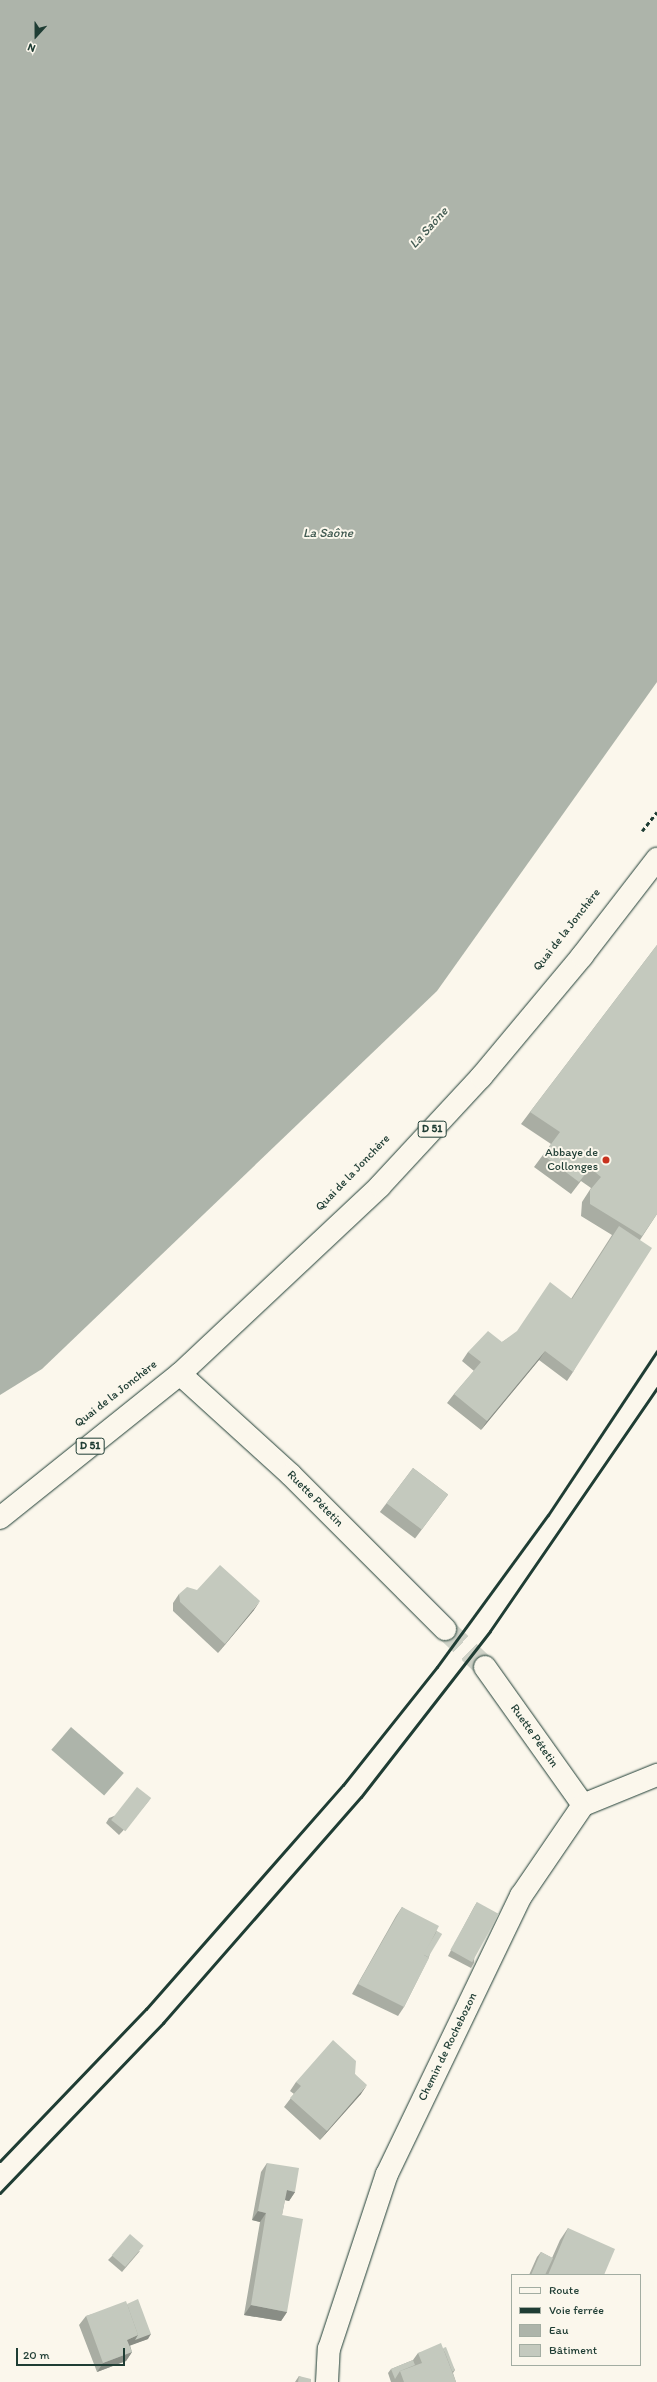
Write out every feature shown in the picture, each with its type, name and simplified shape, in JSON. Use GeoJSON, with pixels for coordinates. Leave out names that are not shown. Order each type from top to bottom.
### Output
{"type":"FeatureCollection","features":[{"type":"Feature","properties":{"kind":"street","name":"Quai de la Jonchère"},"geometry":{"type":"LineString","coordinates":[[0,1518],[180,1374],[401,1163],[491,1065],[657,859]]}},
{"type":"Feature","properties":{"kind":"street","name":"Ruette Pétetin"},"geometry":{"type":"LineString","coordinates":[[180,1374],[291,1475],[445,1628]]}},
{"type":"Feature","properties":{"kind":"street","name":"Ruette Pétetin"},"geometry":{"type":"LineString","coordinates":[[485,1667],[583,1805]]}},
{"type":"Feature","properties":{"kind":"street"},"geometry":{"type":"LineString","coordinates":[[583,1805],[657,1775]]}},
{"type":"Feature","properties":{"kind":"street","name":"Chemin de Rochebozon"},"geometry":{"type":"LineString","coordinates":[[327,2382],[329,2349],[387,2174],[521,1896],[583,1805]]}},
{"type":"Feature","properties":{"kind":"path"},"geometry":{"type":"LineString","coordinates":[[638,837],[657,812]]}},
{"type":"Feature","properties":{"kind":"water","name":"La Saône"},"geometry":{"type":"Polygon","coordinates":[[[0,0],[657,0],[657,682],[437,991],[42,1369],[0,1395],[0,0]]]}},
{"type":"Feature","properties":{"kind":"water"},"geometry":{"type":"Polygon","coordinates":[[[71,1727],[124,1773],[104,1796],[51,1750],[71,1727]]]}},
{"type":"Feature","properties":{"kind":"building"},"geometry":{"type":"Polygon","coordinates":[[[657,945],[657,1214],[642,1236],[590,1204],[590,1190],[601,1177],[590,1168],[579,1182],[543,1155],[560,1132],[530,1112],[657,945]]]}},
{"type":"Feature","properties":{"kind":"building"},"geometry":{"type":"Polygon","coordinates":[[[619,1226],[652,1248],[573,1372],[545,1351],[487,1421],[454,1394],[481,1362],[468,1352],[488,1331],[502,1342],[517,1331],[550,1282],[572,1299],[619,1226]]]}},
{"type":"Feature","properties":{"kind":"building"},"geometry":{"type":"Polygon","coordinates":[[[413,1468],[448,1494],[422,1530],[387,1503],[413,1468]]]}},
{"type":"Feature","properties":{"kind":"building"},"geometry":{"type":"Polygon","coordinates":[[[220,1565],[260,1601],[225,1644],[180,1602],[179,1594],[187,1587],[197,1590],[220,1565]]]}},
{"type":"Feature","properties":{"kind":"building"},"geometry":{"type":"Polygon","coordinates":[[[137,1787],[151,1798],[125,1831],[111,1820],[137,1787]]]}},
{"type":"Feature","properties":{"kind":"building"},"geometry":{"type":"Polygon","coordinates":[[[477,1902],[499,1914],[472,1962],[450,1950],[477,1902]]]}},
{"type":"Feature","properties":{"kind":"building"},"geometry":{"type":"Polygon","coordinates":[[[402,1907],[439,1926],[424,1955],[429,1958],[404,2007],[358,1984],[402,1907]]]}},
{"type":"Feature","properties":{"kind":"building"},"geometry":{"type":"Polygon","coordinates":[[[437,1931],[442,1934],[428,1957],[423,1954],[437,1931]]]}},
{"type":"Feature","properties":{"kind":"building"},"geometry":{"type":"Polygon","coordinates":[[[333,2040],[356,2061],[355,2074],[367,2085],[327,2131],[290,2098],[301,2086],[296,2082],[333,2040]]]}},
{"type":"Feature","properties":{"kind":"building"},"geometry":{"type":"Polygon","coordinates":[[[267,2163],[299,2168],[295,2192],[287,2190],[282,2215],[303,2219],[287,2312],[251,2305],[266,2213],[258,2211],[267,2163]]]}},
{"type":"Feature","properties":{"kind":"building"},"geometry":{"type":"Polygon","coordinates":[[[568,2228],[615,2249],[604,2274],[548,2274],[568,2228]]]}},
{"type":"Feature","properties":{"kind":"building"},"geometry":{"type":"Polygon","coordinates":[[[130,2234],[144,2246],[125,2267],[112,2255],[130,2234]]]}},
{"type":"Feature","properties":{"kind":"building"},"geometry":{"type":"Polygon","coordinates":[[[541,2252],[553,2258],[545,2274],[531,2274],[541,2252]]]}},
{"type":"Feature","properties":{"kind":"building"},"geometry":{"type":"Polygon","coordinates":[[[138,2299],[151,2334],[135,2340],[138,2335],[127,2304],[138,2299]]]}},
{"type":"Feature","properties":{"kind":"building"},"geometry":{"type":"Polygon","coordinates":[[[126,2301],[138,2335],[127,2340],[132,2352],[103,2363],[86,2316],[126,2301]]]}},
{"type":"Feature","properties":{"kind":"building"},"geometry":{"type":"Polygon","coordinates":[[[441,2343],[456,2382],[404,2382],[400,2371],[422,2363],[418,2353],[441,2343]]]}},
{"type":"Feature","properties":{"kind":"building"},"geometry":{"type":"Polygon","coordinates":[[[446,2347],[455,2370],[452,2371],[443,2348],[446,2347]]]}},
{"type":"Feature","properties":{"kind":"building"},"geometry":{"type":"Polygon","coordinates":[[[413,2360],[415,2365],[400,2371],[395,2379],[391,2369],[413,2360]]]}},
{"type":"Feature","properties":{"kind":"building"},"geometry":{"type":"Polygon","coordinates":[[[299,2376],[311,2379],[311,2382],[298,2382],[299,2376]]]}},
{"type":"Feature","properties":{"kind":"tunnel"},"geometry":{"type":"LineString","coordinates":[[445,1629],[485,1667]]}},
{"type":"Feature","properties":{"kind":"railway"},"geometry":{"type":"LineString","coordinates":[[0,2161],[146,2009],[343,1785],[437,1667],[548,1515],[657,1351]]}},
{"type":"Feature","properties":{"kind":"railway"},"geometry":{"type":"LineString","coordinates":[[0,2193],[163,2023],[361,1797],[490,1631],[657,1388]]}},
{"type":"Feature","properties":{"kind":"place","name":"Abbaye de Collonges"},"geometry":{"type":"Point","coordinates":[606,1160]}}]}
